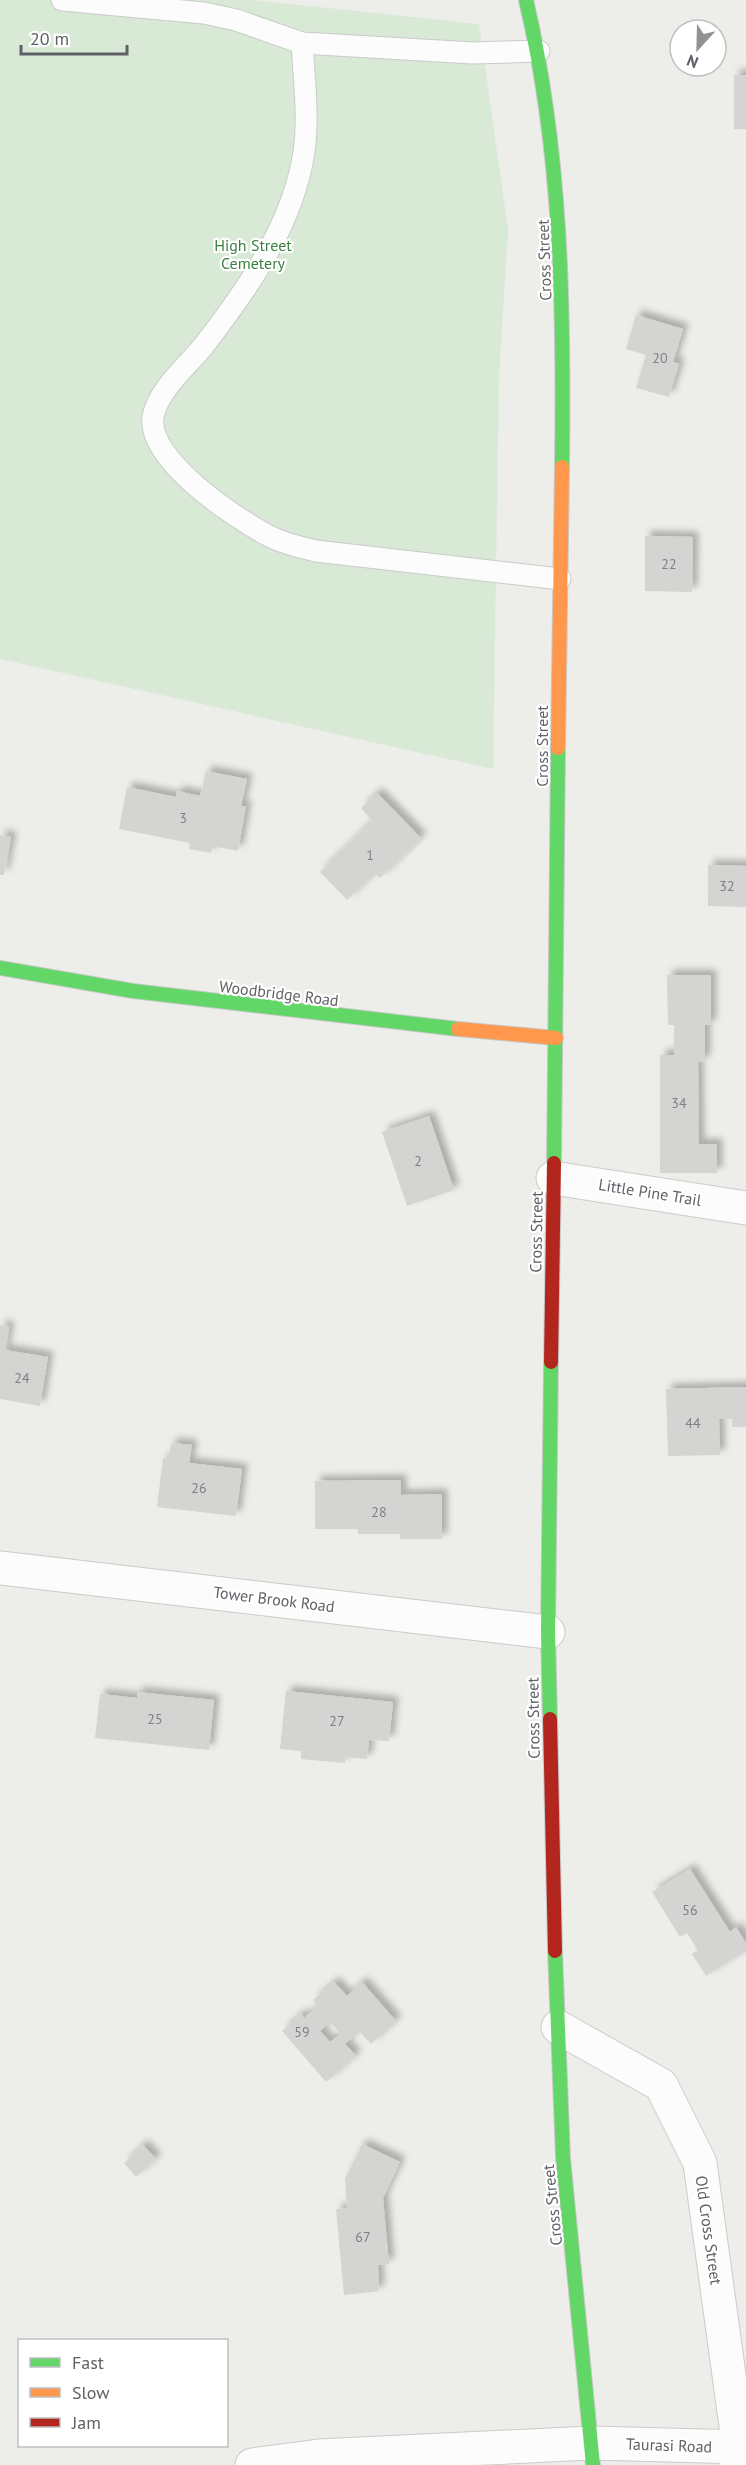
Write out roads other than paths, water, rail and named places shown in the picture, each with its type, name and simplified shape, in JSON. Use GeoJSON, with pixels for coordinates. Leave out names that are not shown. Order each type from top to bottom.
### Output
{"type":"FeatureCollection","features":[{"type":"Feature","properties":{"kind":"street","name":"Cross Street"},"geometry":{"type":"LineString","coordinates":[[526,0],[552,128],[560,218],[563,365],[548,1632],[563,2158],[592,2454]]}},
{"type":"Feature","properties":{"kind":"street","name":"Woodbridge Road"},"geometry":{"type":"LineString","coordinates":[[0,968],[76,982],[214,1001],[366,1020],[556,1038]]}},
{"type":"Feature","properties":{"kind":"street","name":"Little Pine Trail"},"geometry":{"type":"LineString","coordinates":[[553,1178],[746,1208]]}},
{"type":"Feature","properties":{"kind":"street","name":"Tower Brook Road"},"geometry":{"type":"LineString","coordinates":[[0,1568],[548,1632]]}},
{"type":"Feature","properties":{"kind":"street","name":"Old Cross Street"},"geometry":{"type":"LineString","coordinates":[[558,2027],[661,2085],[700,2163],[740,2453]]}},
{"type":"Feature","properties":{"kind":"street","name":"Taurasi Road"},"geometry":{"type":"LineString","coordinates":[[252,2465],[319,2456],[740,2453]]}},
{"type":"Feature","properties":{"kind":"lane"},"geometry":{"type":"LineString","coordinates":[[62,0],[204,13],[236,20],[302,43],[462,53],[538,51]]}},
{"type":"Feature","properties":{"kind":"lane"},"geometry":{"type":"LineString","coordinates":[[302,43],[306,110],[304,150],[298,183],[287,217],[245,288],[205,344],[161,396],[153,416],[153,434],[163,453],[213,498],[269,536],[290,545],[316,551],[560,579]]}},
{"type":"Feature","properties":{"kind":"park label","name":"High Street Cemetery"},"geometry":{"type":"Point","coordinates":[253,254]}}]}
